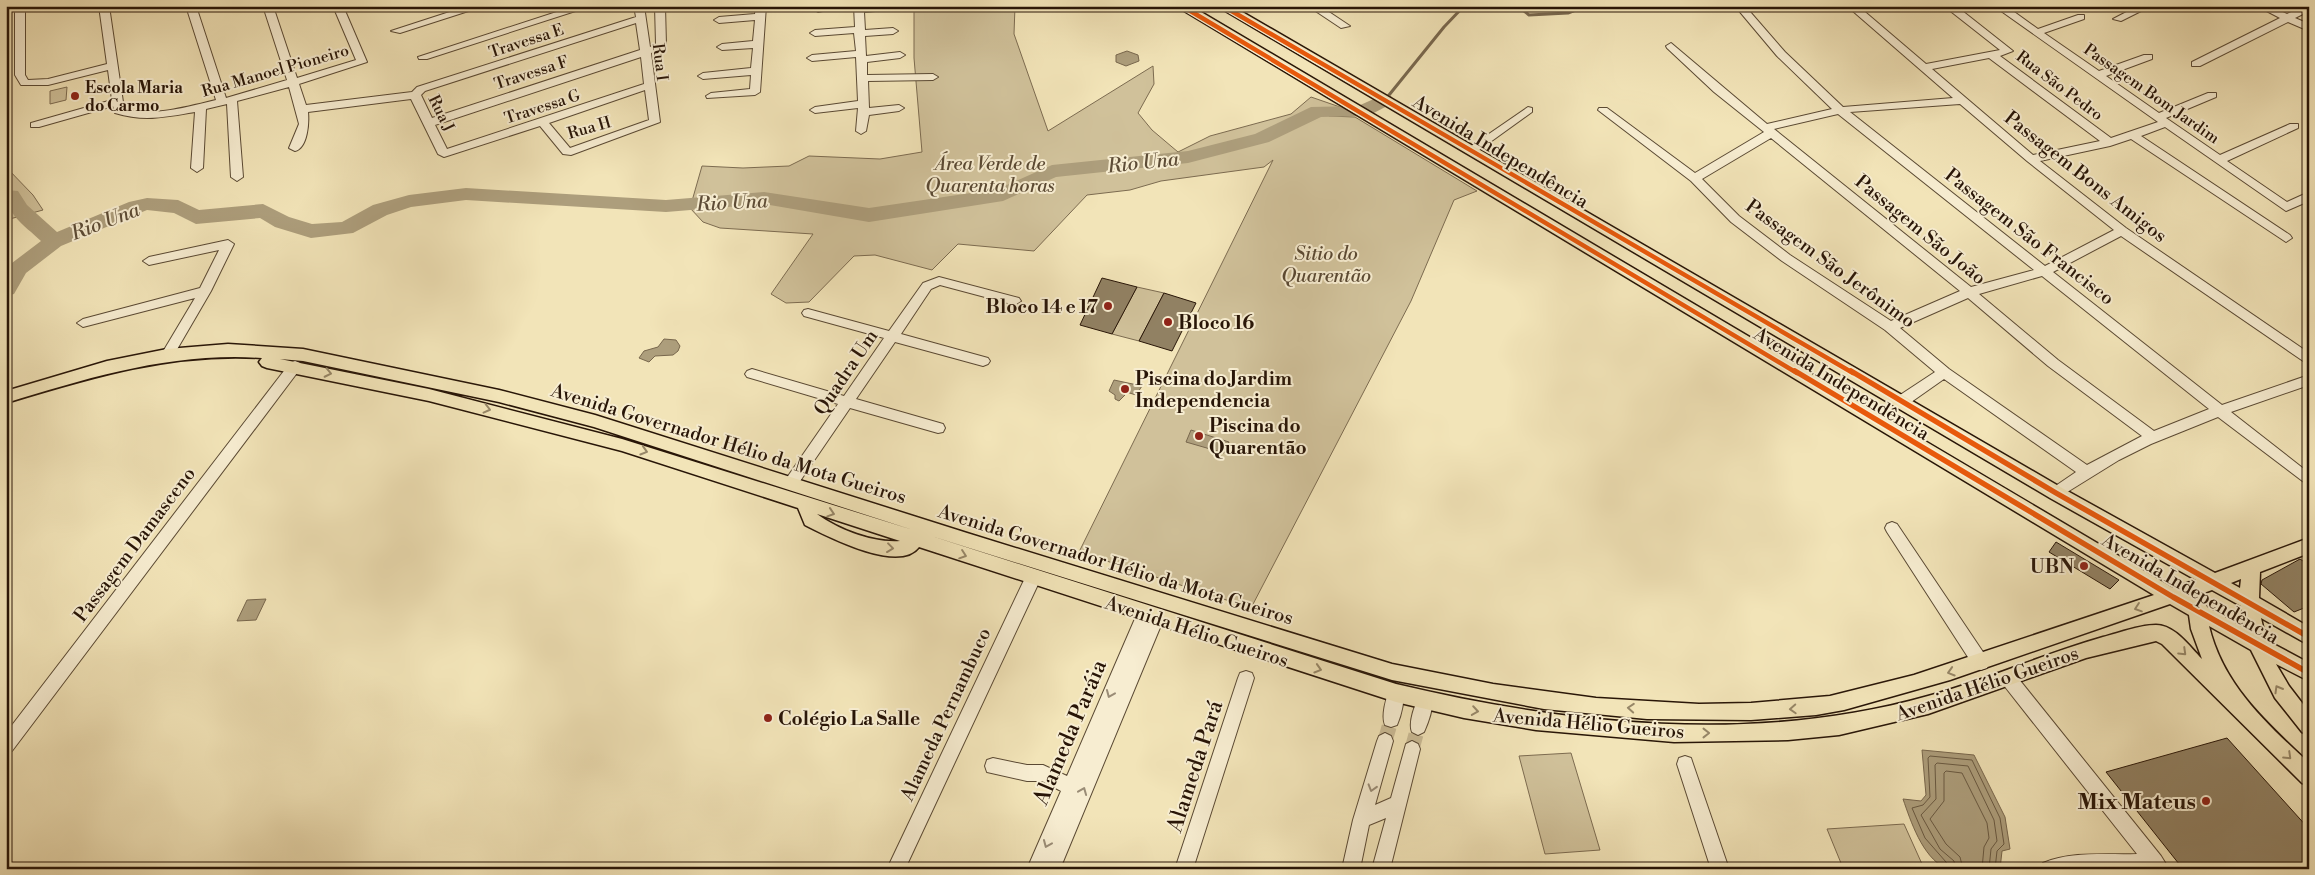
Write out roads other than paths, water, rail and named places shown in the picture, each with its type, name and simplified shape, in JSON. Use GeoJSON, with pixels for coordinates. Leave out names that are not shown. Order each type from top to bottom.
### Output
{"type":"FeatureCollection","features":[{"type":"Feature","properties":{"kind":"main road","name":"Avenida Independência"},"geometry":{"type":"LineString","coordinates":[[1182,6],[2173,597],[2309,673]]}},
{"type":"Feature","properties":{"kind":"main road","name":"Avenida Independência"},"geometry":{"type":"LineString","coordinates":[[1223,6],[1902,401],[2208,585],[2250,602],[2309,637]]}},
{"type":"Feature","properties":{"kind":"main road","name":"Avenida Governador Hélio da Mota Gueiros"},"geometry":{"type":"LineString","coordinates":[[6,397],[107,367],[167,355],[228,350],[304,355],[499,396],[595,421],[790,483],[921,533],[1392,672],[1462,688],[1545,701],[1693,712],[1804,708],[1866,697],[1981,663],[2208,585]]}},
{"type":"Feature","properties":{"kind":"main road","name":"Avenida Governador Hélio da Mota Gueiros"},"geometry":{"type":"LineString","coordinates":[[6,406],[96,380],[148,368],[222,361],[270,362],[429,395],[606,440],[805,505],[811,520],[869,544],[896,550],[910,546],[921,533]]}},
{"type":"Feature","properties":{"kind":"main road","name":"Avenida Hélio Gueiros"},"geometry":{"type":"LineString","coordinates":[[921,533],[1033,578],[1396,694],[1536,721],[1613,729],[1674,733],[1788,732],[1838,726],[1881,718],[1928,706],[2086,650],[2157,632],[2169,638],[2309,776]]}},
{"type":"Feature","properties":{"kind":"main road"},"geometry":{"type":"LineString","coordinates":[[2242,711],[2209,651],[2200,629],[2197,611],[2208,585],[2309,545]]}},
{"type":"Feature","properties":{"kind":"main road"},"geometry":{"type":"LineString","coordinates":[[2258,566],[2248,592],[2259,645],[2270,674],[2282,696],[2309,726]]}},
{"type":"Feature","properties":{"kind":"street"},"geometry":{"type":"LineString","coordinates":[[20,6],[20,75],[26,83],[48,82],[113,66]]}},
{"type":"Feature","properties":{"kind":"street"},"geometry":{"type":"LineString","coordinates":[[35,125],[117,102],[104,6]]}},
{"type":"Feature","properties":{"kind":"street"},"geometry":{"type":"LineString","coordinates":[[191,6],[227,102],[237,177]]}},
{"type":"Feature","properties":{"kind":"street"},"geometry":{"type":"LineString","coordinates":[[268,6],[302,109],[304,124],[295,148]]}},
{"type":"Feature","properties":{"kind":"street","name":"Rua Manoel Pioneiro"},"geometry":{"type":"LineString","coordinates":[[117,102],[122,114],[138,116],[201,109],[362,62],[338,6]]}},
{"type":"Feature","properties":{"kind":"street"},"geometry":{"type":"LineString","coordinates":[[396,31],[479,6]]}},
{"type":"Feature","properties":{"kind":"street"},"geometry":{"type":"LineString","coordinates":[[423,56],[586,6]]}},
{"type":"Feature","properties":{"kind":"street","name":"Rua I"},"geometry":{"type":"LineString","coordinates":[[639,6],[654,122]]}},
{"type":"Feature","properties":{"kind":"street"},"geometry":{"type":"LineString","coordinates":[[644,52],[661,45],[660,6]]}},
{"type":"Feature","properties":{"kind":"street"},"geometry":{"type":"LineString","coordinates":[[711,96],[755,92],[761,6]]}},
{"type":"Feature","properties":{"kind":"street"},"geometry":{"type":"LineString","coordinates":[[818,9],[840,6]]}},
{"type":"Feature","properties":{"kind":"street"},"geometry":{"type":"LineString","coordinates":[[861,131],[863,82],[859,32],[860,8],[897,6]]}},
{"type":"Feature","properties":{"kind":"street"},"geometry":{"type":"LineString","coordinates":[[1313,6],[1345,26]]}},
{"type":"Feature","properties":{"kind":"street","name":"Passagem São Francisco"},"geometry":{"type":"LineString","coordinates":[[1740,6],[1781,54],[1840,110],[2309,481]]}},
{"type":"Feature","properties":{"kind":"street","name":"Passagem Bons Amigos"},"geometry":{"type":"LineString","coordinates":[[1852,6],[2031,159],[2122,231],[2309,360]]}},
{"type":"Feature","properties":{"kind":"street"},"geometry":{"type":"LineString","coordinates":[[1924,67],[2008,51],[1949,6]]}},
{"type":"Feature","properties":{"kind":"street","name":"Passagem Bom Jardim"},"geometry":{"type":"LineString","coordinates":[[1999,6],[2219,160],[2294,126]]}},
{"type":"Feature","properties":{"kind":"street"},"geometry":{"type":"LineString","coordinates":[[2118,19],[2146,6]]}},
{"type":"Feature","properties":{"kind":"street"},"geometry":{"type":"LineString","coordinates":[[2262,6],[2309,28]]}},
{"type":"Feature","properties":{"kind":"street"},"geometry":{"type":"LineString","coordinates":[[2196,64],[2309,7]]}},
{"type":"Feature","properties":{"kind":"street"},"geometry":{"type":"LineString","coordinates":[[720,20],[760,17]]}},
{"type":"Feature","properties":{"kind":"street"},"geometry":{"type":"LineString","coordinates":[[2038,32],[2081,17]]}},
{"type":"Feature","properties":{"kind":"street","name":"Travessa E"},"geometry":{"type":"LineString","coordinates":[[302,109],[418,92],[640,20]]}},
{"type":"Feature","properties":{"kind":"street"},"geometry":{"type":"LineString","coordinates":[[815,33],[893,31]]}},
{"type":"Feature","properties":{"kind":"street"},"geometry":{"type":"LineString","coordinates":[[722,47],[759,44]]}},
{"type":"Feature","properties":{"kind":"street","name":"Passagem São João"},"geometry":{"type":"LineString","coordinates":[[1672,46],[1718,90],[1768,131],[1970,292],[2053,363],[2152,437]]}},
{"type":"Feature","properties":{"kind":"street","name":"Travessa F"},"geometry":{"type":"LineString","coordinates":[[429,123],[644,52]]}},
{"type":"Feature","properties":{"kind":"street","name":"Rua São Pedro"},"geometry":{"type":"LineString","coordinates":[[1991,54],[2110,143]]}},
{"type":"Feature","properties":{"kind":"street"},"geometry":{"type":"LineString","coordinates":[[812,58],[900,55]]}},
{"type":"Feature","properties":{"kind":"street"},"geometry":{"type":"LineString","coordinates":[[2098,75],[2148,57]]}},
{"type":"Feature","properties":{"kind":"street"},"geometry":{"type":"LineString","coordinates":[[703,76],[757,71]]}},
{"type":"Feature","properties":{"kind":"street"},"geometry":{"type":"LineString","coordinates":[[863,82],[933,77]]}},
{"type":"Feature","properties":{"kind":"street"},"geometry":{"type":"LineString","coordinates":[[863,82],[902,80]]}},
{"type":"Feature","properties":{"kind":"street","name":"Travessa G"},"geometry":{"type":"LineString","coordinates":[[444,154],[544,123],[648,86]]}},
{"type":"Feature","properties":{"kind":"street","name":"Rua J"},"geometry":{"type":"LineString","coordinates":[[418,92],[429,123],[444,154]]}},
{"type":"Feature","properties":{"kind":"street"},"geometry":{"type":"LineString","coordinates":[[2031,159],[2110,143],[2133,136],[2212,95]]}},
{"type":"Feature","properties":{"kind":"street"},"geometry":{"type":"LineString","coordinates":[[1695,178],[1768,131],[1840,110],[1964,100]]}},
{"type":"Feature","properties":{"kind":"street"},"geometry":{"type":"LineString","coordinates":[[815,110],[898,108]]}},
{"type":"Feature","properties":{"kind":"street"},"geometry":{"type":"LineString","coordinates":[[197,168],[201,109]]}},
{"type":"Feature","properties":{"kind":"street"},"geometry":{"type":"LineString","coordinates":[[1471,151],[1528,110]]}},
{"type":"Feature","properties":{"kind":"street","name":"Passagem São Jerônimo"},"geometry":{"type":"LineString","coordinates":[[1603,110],[1695,178],[1735,219],[1786,258],[1890,327],[1944,372],[2085,471]]}},
{"type":"Feature","properties":{"kind":"street","name":"Rua H"},"geometry":{"type":"LineString","coordinates":[[544,123],[566,152],[571,152],[654,122]]}},
{"type":"Feature","properties":{"kind":"street"},"geometry":{"type":"LineString","coordinates":[[2133,136],[2286,238]]}},
{"type":"Feature","properties":{"kind":"street"},"geometry":{"type":"LineString","coordinates":[[2219,160],[2286,207],[2309,196]]}},
{"type":"Feature","properties":{"kind":"street"},"geometry":{"type":"LineString","coordinates":[[1890,327],[1970,292],[2045,271],[2122,231]]}},
{"type":"Feature","properties":{"kind":"street"},"geometry":{"type":"LineString","coordinates":[[149,261],[228,244],[205,291],[167,355]]}},
{"type":"Feature","properties":{"kind":"street","name":"Quadra Um"},"geometry":{"type":"LineString","coordinates":[[790,483],[927,286],[932,282],[946,282],[1014,301]]}},
{"type":"Feature","properties":{"kind":"street"},"geometry":{"type":"LineString","coordinates":[[83,323],[205,291]]}},
{"type":"Feature","properties":{"kind":"street"},"geometry":{"type":"LineString","coordinates":[[808,313],[983,361]]}},
{"type":"Feature","properties":{"kind":"street","name":"Passagem Damasceno"},"geometry":{"type":"LineString","coordinates":[[6,746],[294,366]]}},
{"type":"Feature","properties":{"kind":"street"},"geometry":{"type":"LineString","coordinates":[[1902,401],[1944,372]]}},
{"type":"Feature","properties":{"kind":"street"},"geometry":{"type":"LineString","coordinates":[[752,374],[938,428]]}},
{"type":"Feature","properties":{"kind":"street"},"geometry":{"type":"LineString","coordinates":[[2056,493],[2085,471],[2152,437],[2309,380]]}},
{"type":"Feature","properties":{"kind":"street"},"geometry":{"type":"LineString","coordinates":[[1892,528],[1981,663]]}},
{"type":"Feature","properties":{"kind":"street","name":"Alameda Pernambuco"},"geometry":{"type":"LineString","coordinates":[[896,869],[1033,578]]}},
{"type":"Feature","properties":{"kind":"street"},"geometry":{"type":"LineString","coordinates":[[1051,869],[1150,616]]}},
{"type":"Feature","properties":{"kind":"street","name":"Alameda Paráia"},"geometry":{"type":"LineString","coordinates":[[1036,869],[1071,787],[1150,616]]}},
{"type":"Feature","properties":{"kind":"street","name":"Alameda Pará"},"geometry":{"type":"LineString","coordinates":[[1184,869],[1246,678]]}},
{"type":"Feature","properties":{"kind":"street"},"geometry":{"type":"LineString","coordinates":[[2008,678],[2158,865]]}},
{"type":"Feature","properties":{"kind":"street"},"geometry":{"type":"LineString","coordinates":[[1391,720],[1396,694]]}},
{"type":"Feature","properties":{"kind":"street"},"geometry":{"type":"LineString","coordinates":[[1418,727],[1425,701]]}},
{"type":"Feature","properties":{"kind":"street"},"geometry":{"type":"LineString","coordinates":[[1351,869],[1362,820],[1385,741]]}},
{"type":"Feature","properties":{"kind":"street"},"geometry":{"type":"LineString","coordinates":[[1381,869],[1396,804],[1412,749]]}},
{"type":"Feature","properties":{"kind":"street"},"geometry":{"type":"LineString","coordinates":[[1685,764],[1720,869]]}},
{"type":"Feature","properties":{"kind":"street"},"geometry":{"type":"LineString","coordinates":[[993,766],[1027,774],[1043,773],[1071,787]]}},
{"type":"Feature","properties":{"kind":"street"},"geometry":{"type":"LineString","coordinates":[[1362,820],[1396,804]]}},
{"type":"Feature","properties":{"kind":"street"},"geometry":{"type":"LineString","coordinates":[[2049,869],[2077,864],[2158,865]]}},
{"type":"Feature","properties":{"kind":"water"},"geometry":{"type":"Polygon","coordinates":[[[1127,51],[1138,55],[1139,61],[1126,66],[1116,62],[1116,55],[1127,51]]]}},
{"type":"Feature","properties":{"kind":"water"},"geometry":{"type":"Polygon","coordinates":[[[664,339],[676,340],[680,346],[678,351],[673,355],[655,356],[649,362],[639,358],[644,351],[658,347],[664,339]]]}},
{"type":"Feature","properties":{"kind":"water","name":"Piscina do Jardim Independencia"},"geometry":{"type":"Polygon","coordinates":[[[1114,380],[1142,386],[1136,395],[1123,391],[1125,395],[1119,401],[1109,391],[1114,380]]]}},
{"type":"Feature","properties":{"kind":"water","name":"Piscina do Quarentão"},"geometry":{"type":"Polygon","coordinates":[[[1191,430],[1229,442],[1224,453],[1186,442],[1191,430]]]}},
{"type":"Feature","properties":{"kind":"water"},"geometry":{"type":"Polygon","coordinates":[[[266,599],[256,620],[237,621],[247,600],[266,599]]]}},
{"type":"Feature","properties":{"kind":"water"},"geometry":{"type":"Polygon","coordinates":[[[1922,750],[1974,755],[2005,817],[2010,849],[2002,851],[2000,869],[1963,870],[1945,868],[1937,863],[1918,838],[1903,799],[1921,801],[1926,795],[1922,750]]]}},
{"type":"Feature","properties":{"kind":"waterway","name":"Rio Una"},"geometry":{"type":"LineString","coordinates":[[1385,100],[1444,27],[1464,6]]}},
{"type":"Feature","properties":{"kind":"waterway","name":"Rio Una"},"geometry":{"type":"LineString","coordinates":[[1518,6],[1529,15],[1568,13],[1586,6]]}},
{"type":"Feature","properties":{"kind":"waterway","name":"Rio Una"},"geometry":{"type":"LineString","coordinates":[[54,241],[147,204],[178,207],[196,217],[263,211],[282,222],[311,231],[346,228],[380,210],[409,201],[466,194],[666,206],[764,198],[869,215],[1003,195],[1052,171],[1188,157],[1262,138],[1318,111],[1361,112],[1385,100]]}},
{"type":"Feature","properties":{"kind":"waterway","name":"Rio Una"},"geometry":{"type":"LineString","coordinates":[[6,196],[11,196],[20,210],[54,241]]}},
{"type":"Feature","properties":{"kind":"waterway"},"geometry":{"type":"LineString","coordinates":[[6,289],[19,268],[54,241]]}},
{"type":"Feature","properties":{"kind":"tunnel"},"geometry":{"type":"LineString","coordinates":[[1385,741],[1391,720]]}},
{"type":"Feature","properties":{"kind":"tunnel"},"geometry":{"type":"LineString","coordinates":[[1412,749],[1418,727]]}},
{"type":"Feature","properties":{"kind":"place","name":"Escola Maria do Carmo"},"geometry":{"type":"Point","coordinates":[75,96]}},
{"type":"Feature","properties":{"kind":"place","name":"Bloco 14 e 17"},"geometry":{"type":"Point","coordinates":[1108,306]}},
{"type":"Feature","properties":{"kind":"place","name":"Bloco 16"},"geometry":{"type":"Point","coordinates":[1168,322]}},
{"type":"Feature","properties":{"kind":"place","name":"Piscina do Jardim Independencia"},"geometry":{"type":"Point","coordinates":[1125,389]}},
{"type":"Feature","properties":{"kind":"place","name":"Piscina do Quarentão"},"geometry":{"type":"Point","coordinates":[1199,436]}},
{"type":"Feature","properties":{"kind":"place","name":"UBN"},"geometry":{"type":"Point","coordinates":[2084,566]}},
{"type":"Feature","properties":{"kind":"place","name":"Colégio La Salle"},"geometry":{"type":"Point","coordinates":[768,718]}},
{"type":"Feature","properties":{"kind":"place","name":"Mix Mateus"},"geometry":{"type":"Point","coordinates":[2206,801]}},
{"type":"Feature","properties":{"kind":"park label","name":"Área Verde de Quarenta horas"},"geometry":{"type":"Point","coordinates":[990,174]}},
{"type":"Feature","properties":{"kind":"park label","name":"Sitio do Quarentão"},"geometry":{"type":"Point","coordinates":[1326,264]}}]}
